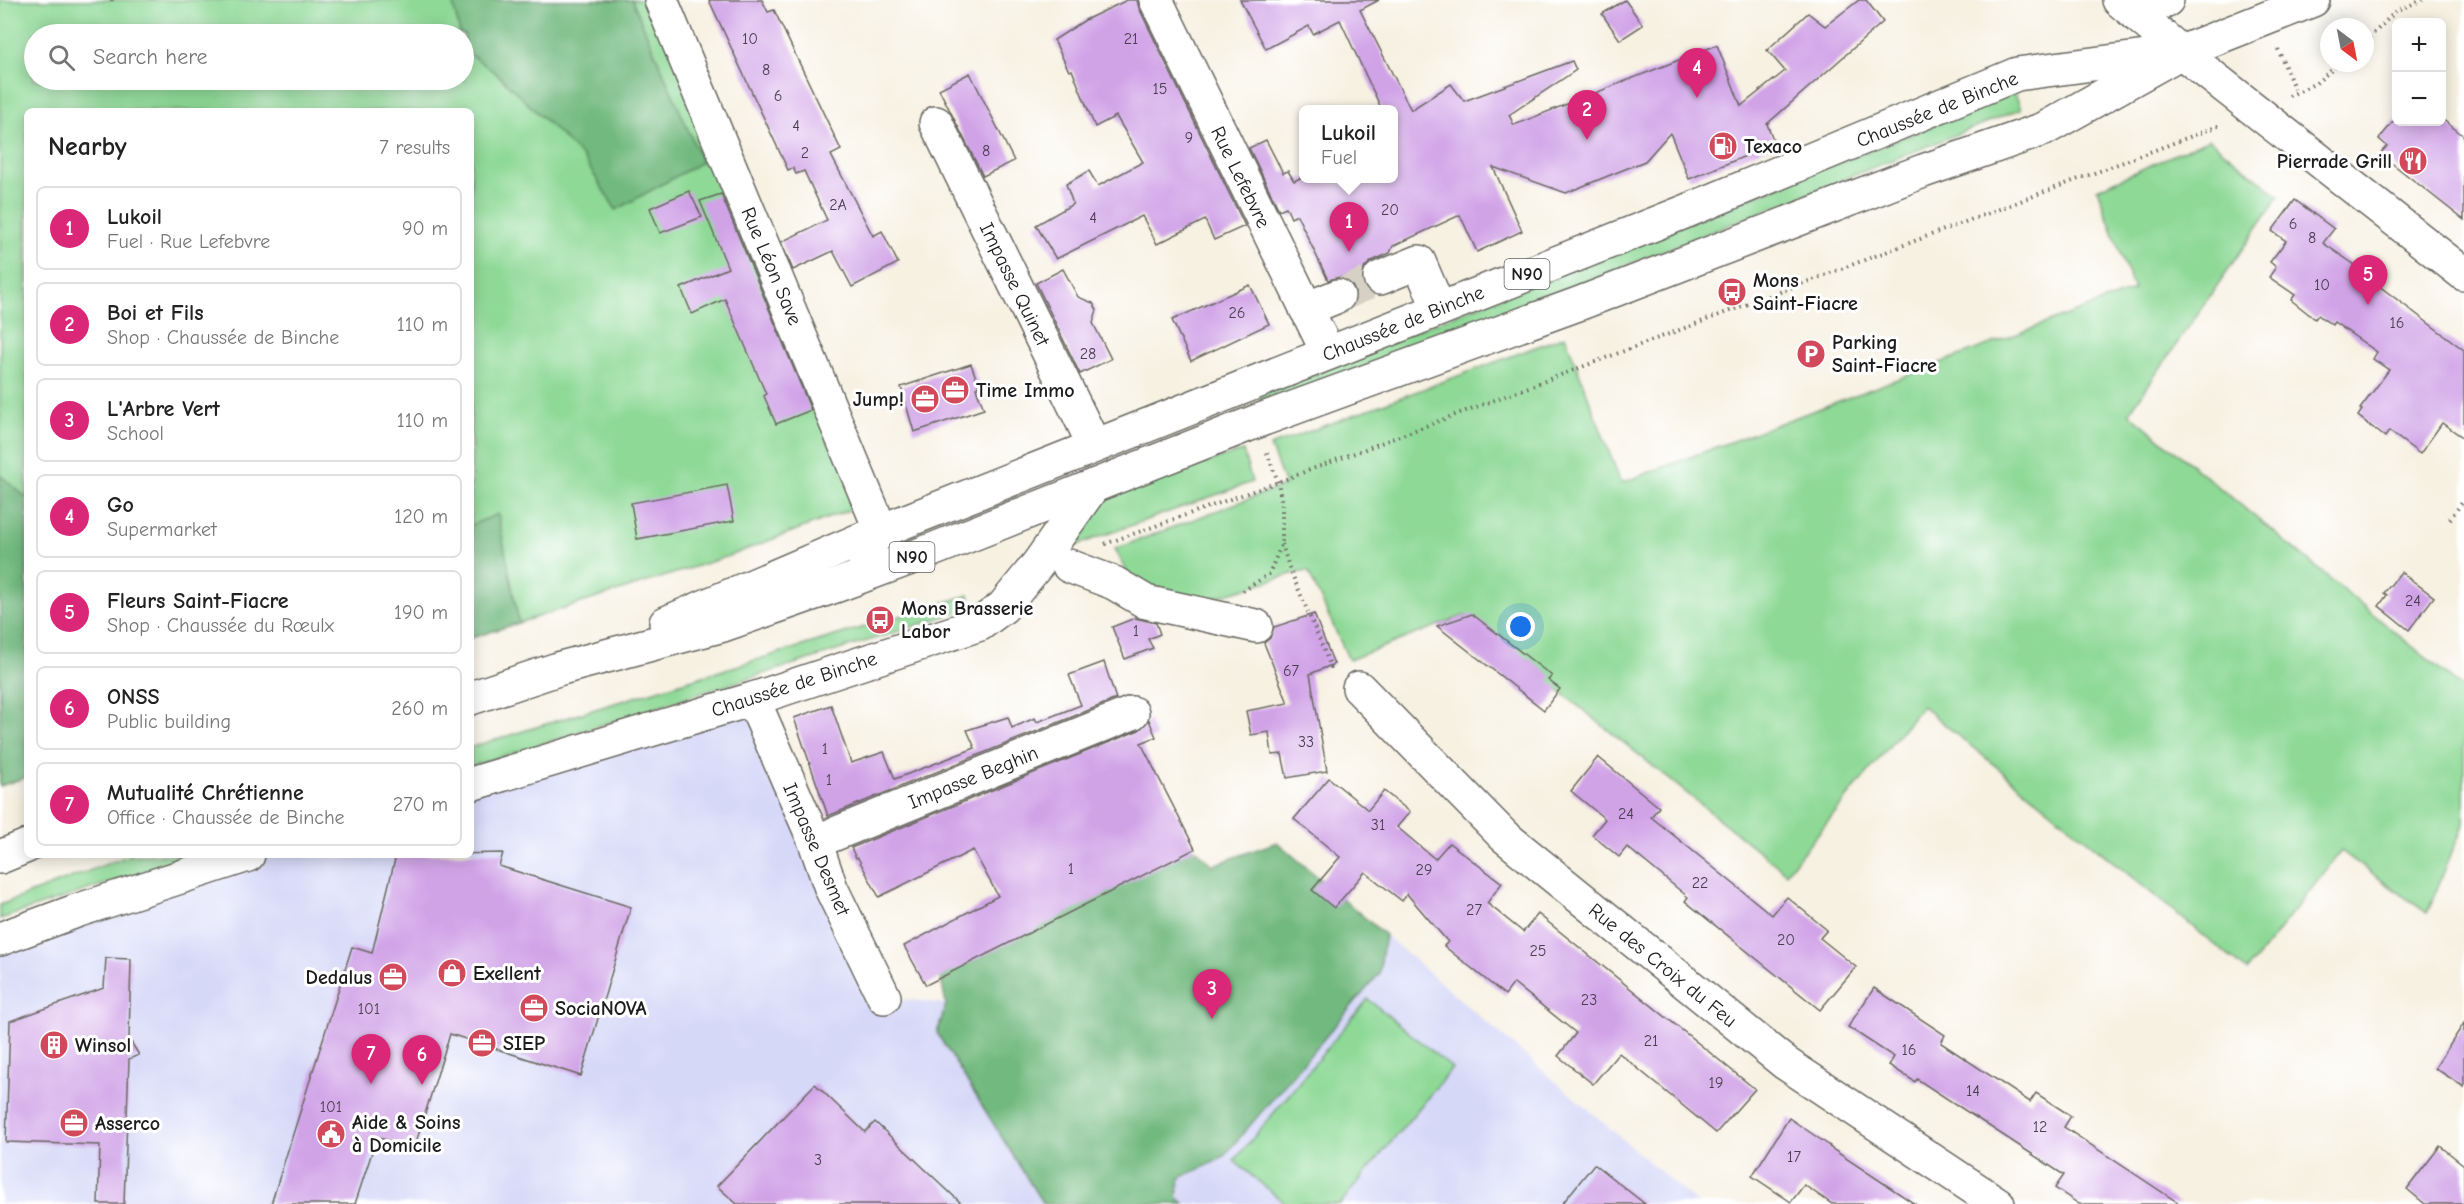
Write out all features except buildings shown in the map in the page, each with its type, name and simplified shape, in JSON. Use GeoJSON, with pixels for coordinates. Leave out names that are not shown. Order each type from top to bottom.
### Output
{"type":"FeatureCollection","features":[{"type":"Feature","properties":{"kind":"main road","name":"Rue Léon Save"},"geometry":{"type":"LineString","coordinates":[[661,0],[881,531]]}},
{"type":"Feature","properties":{"kind":"main road","name":"Rue Lefebvre"},"geometry":{"type":"LineString","coordinates":[[1156,0],[1328,353]]}},
{"type":"Feature","properties":{"kind":"main road"},"geometry":{"type":"LineString","coordinates":[[2127,7],[2166,0]]}},
{"type":"Feature","properties":{"kind":"main road","name":"N90"},"geometry":{"type":"LineString","coordinates":[[2181,52],[2313,0]]}},
{"type":"Feature","properties":{"kind":"main road"},"geometry":{"type":"LineString","coordinates":[[2127,7],[2464,274]]}},
{"type":"Feature","properties":{"kind":"main road","name":"Chaussée de Binche"},"geometry":{"type":"LineString","coordinates":[[561,668],[881,531],[1688,211],[2017,74],[2181,52]]}},
{"type":"Feature","properties":{"kind":"main road","name":"Chaussée de Binche"},"geometry":{"type":"LineString","coordinates":[[474,697],[561,668],[723,625],[890,566],[1255,422],[1567,308],[1923,171],[2044,129],[2181,52]]}},
{"type":"Feature","properties":{"kind":"main road","name":"Impasse Quinet"},"geometry":{"type":"LineString","coordinates":[[936,123],[1094,446]]}},
{"type":"Feature","properties":{"kind":"main road"},"geometry":{"type":"LineString","coordinates":[[1380,278],[1419,262],[1439,309]]}},
{"type":"Feature","properties":{"kind":"main road"},"geometry":{"type":"LineString","coordinates":[[1306,309],[1338,296]]}},
{"type":"Feature","properties":{"kind":"main road","name":"Chaussée de Binche"},"geometry":{"type":"LineString","coordinates":[[474,783],[753,699],[980,624],[1003,607],[1038,564],[1093,486]]}},
{"type":"Feature","properties":{"kind":"main road","name":"Chaussée de Binche"},"geometry":{"type":"LineString","coordinates":[[723,625],[764,597],[862,552],[881,531]]}},
{"type":"Feature","properties":{"kind":"main road"},"geometry":{"type":"LineString","coordinates":[[1069,566],[1114,583],[1146,602],[1247,624]]}},
{"type":"Feature","properties":{"kind":"main road","name":"Rue des Croix du Feu"},"geometry":{"type":"LineString","coordinates":[[1359,688],[1504,836],[1775,1055],[1998,1204]]}},
{"type":"Feature","properties":{"kind":"main road","name":"Impasse Desmet"},"geometry":{"type":"LineString","coordinates":[[753,699],[815,842],[831,888],[884,997]]}},
{"type":"Feature","properties":{"kind":"main road","name":"Impasse Beghin"},"geometry":{"type":"LineString","coordinates":[[815,842],[1132,713]]}},
{"type":"Feature","properties":{"kind":"main road"},"geometry":{"type":"LineString","coordinates":[[0,857],[24,847]]}},
{"type":"Feature","properties":{"kind":"main road"},"geometry":{"type":"LineString","coordinates":[[0,939],[76,911],[239,858]]}},
{"type":"Feature","properties":{"kind":"path"},"geometry":{"type":"LineString","coordinates":[[2374,33],[2397,10],[2422,0]]}},
{"type":"Feature","properties":{"kind":"path"},"geometry":{"type":"LineString","coordinates":[[1102,545],[1134,536],[1278,482],[2257,111],[2316,83],[2329,72]]}},
{"type":"Feature","properties":{"kind":"path"},"geometry":{"type":"LineString","coordinates":[[1278,482],[1282,504],[1282,543],[1288,567],[1331,667]]}},
{"type":"Feature","properties":{"kind":"path"},"geometry":{"type":"LineString","coordinates":[[2450,519],[2464,500]]}},
{"type":"Feature","properties":{"kind":"path"},"geometry":{"type":"LineString","coordinates":[[1247,624],[1238,596],[1244,589],[1269,574],[1282,543]]}},
{"type":"Feature","properties":{"kind":"shaded area"},"geometry":{"type":"Polygon","coordinates":[[[753,699],[885,997],[946,1004],[940,974],[1175,830],[1213,865],[1277,842],[1698,1204],[0,1204],[0,939],[239,858],[474,858],[474,783],[753,699]]]}},
{"type":"Feature","properties":{"kind":"green space"},"geometry":{"type":"Polygon","coordinates":[[[0,0],[661,0],[870,502],[729,556],[474,637],[474,108],[24,108],[24,778],[0,786],[0,0]]]}},
{"type":"Feature","properties":{"kind":"green space"},"geometry":{"type":"Polygon","coordinates":[[[452,0],[632,0],[702,162],[616,210],[583,157],[497,74],[474,57],[474,24],[458,24],[452,0]]]}},
{"type":"Feature","properties":{"kind":"green space"},"geometry":{"type":"Polygon","coordinates":[[[2015,93],[2021,109],[1264,409],[1258,393],[2015,93]]]}},
{"type":"Feature","properties":{"kind":"green space"},"geometry":{"type":"Polygon","coordinates":[[[2209,139],[2279,196],[2129,413],[2464,689],[2464,823],[2427,913],[2341,851],[2247,971],[1922,706],[1786,873],[1465,615],[1349,660],[1308,571],[1190,605],[1129,576],[1115,549],[1285,485],[1270,446],[1565,336],[1621,483],[2134,290],[2097,189],[2209,139]]]}},
{"type":"Feature","properties":{"kind":"green space"},"geometry":{"type":"Polygon","coordinates":[[[1243,451],[1252,482],[1071,547],[1100,496],[1243,451]]]}},
{"type":"Feature","properties":{"kind":"green space"},"geometry":{"type":"Polygon","coordinates":[[[0,475],[24,495],[24,778],[0,786],[0,475]]]}},
{"type":"Feature","properties":{"kind":"green space"},"geometry":{"type":"Polygon","coordinates":[[[498,514],[519,623],[474,637],[474,524],[498,514]]]}},
{"type":"Feature","properties":{"kind":"green space"},"geometry":{"type":"Polygon","coordinates":[[[969,595],[972,608],[474,765],[474,746],[969,595]]]}},
{"type":"Feature","properties":{"kind":"green space"},"geometry":{"type":"Polygon","coordinates":[[[1175,830],[1213,865],[1277,842],[1385,935],[1379,974],[1224,1156],[1180,1178],[1177,1197],[1185,1204],[1043,1204],[937,1033],[946,1005],[940,974],[1175,830]]]}},
{"type":"Feature","properties":{"kind":"green space"},"geometry":{"type":"Polygon","coordinates":[[[122,858],[184,858],[0,919],[0,905],[122,858]]]}},
{"type":"Feature","properties":{"kind":"green space"},"geometry":{"type":"Polygon","coordinates":[[[1368,999],[1452,1068],[1340,1204],[1286,1204],[1234,1161],[1368,999]]]}},
{"type":"Feature","properties":{"kind":"tunnel"},"geometry":{"type":"LineString","coordinates":[[1338,296],[1380,278]]}},
{"type":"Feature","properties":{"kind":"place","name":"Go"},"geometry":{"type":"Point","coordinates":[1697,98]}},
{"type":"Feature","properties":{"kind":"place","name":"Boi et Fils"},"geometry":{"type":"Point","coordinates":[1587,140]}},
{"type":"Feature","properties":{"kind":"place","name":"Texaco"},"geometry":{"type":"Point","coordinates":[1723,146]}},
{"type":"Feature","properties":{"kind":"place","name":"Pierrade Grill"},"geometry":{"type":"Point","coordinates":[2413,161]}},
{"type":"Feature","properties":{"kind":"place","name":"Lukoil"},"geometry":{"type":"Point","coordinates":[1349,252]}},
{"type":"Feature","properties":{"kind":"place","name":"Mons Saint-Fiacre"},"geometry":{"type":"Point","coordinates":[1732,292]}},
{"type":"Feature","properties":{"kind":"place","name":"Fleurs Saint-Fiacre"},"geometry":{"type":"Point","coordinates":[2368,305]}},
{"type":"Feature","properties":{"kind":"place","name":"Parking Saint-Fiacre"},"geometry":{"type":"Point","coordinates":[1811,354]}},
{"type":"Feature","properties":{"kind":"place","name":"Time Immo"},"geometry":{"type":"Point","coordinates":[955,390]}},
{"type":"Feature","properties":{"kind":"place","name":"Jump!"},"geometry":{"type":"Point","coordinates":[925,399]}},
{"type":"Feature","properties":{"kind":"place","name":"Mons Brasserie Labor"},"geometry":{"type":"Point","coordinates":[880,620]}},
{"type":"Feature","properties":{"kind":"place","name":"Exellent"},"geometry":{"type":"Point","coordinates":[452,973]}},
{"type":"Feature","properties":{"kind":"place","name":"Dedalus"},"geometry":{"type":"Point","coordinates":[393,977]}},
{"type":"Feature","properties":{"kind":"place","name":"SociaNOVA"},"geometry":{"type":"Point","coordinates":[534,1008]}},
{"type":"Feature","properties":{"kind":"place","name":"L'Arbre Vert"},"geometry":{"type":"Point","coordinates":[1212,1019]}},
{"type":"Feature","properties":{"kind":"place","name":"SIEP"},"geometry":{"type":"Point","coordinates":[482,1043]}},
{"type":"Feature","properties":{"kind":"place","name":"Winsol"},"geometry":{"type":"Point","coordinates":[54,1045]}},
{"type":"Feature","properties":{"kind":"place","name":"Mutualité Chrétienne"},"geometry":{"type":"Point","coordinates":[371,1084]}},
{"type":"Feature","properties":{"kind":"place","name":"ONSS"},"geometry":{"type":"Point","coordinates":[422,1085]}},
{"type":"Feature","properties":{"kind":"place","name":"Asserco"},"geometry":{"type":"Point","coordinates":[74,1123]}},
{"type":"Feature","properties":{"kind":"place","name":"Aide & Soins à Domicile"},"geometry":{"type":"Point","coordinates":[331,1134]}}]}
